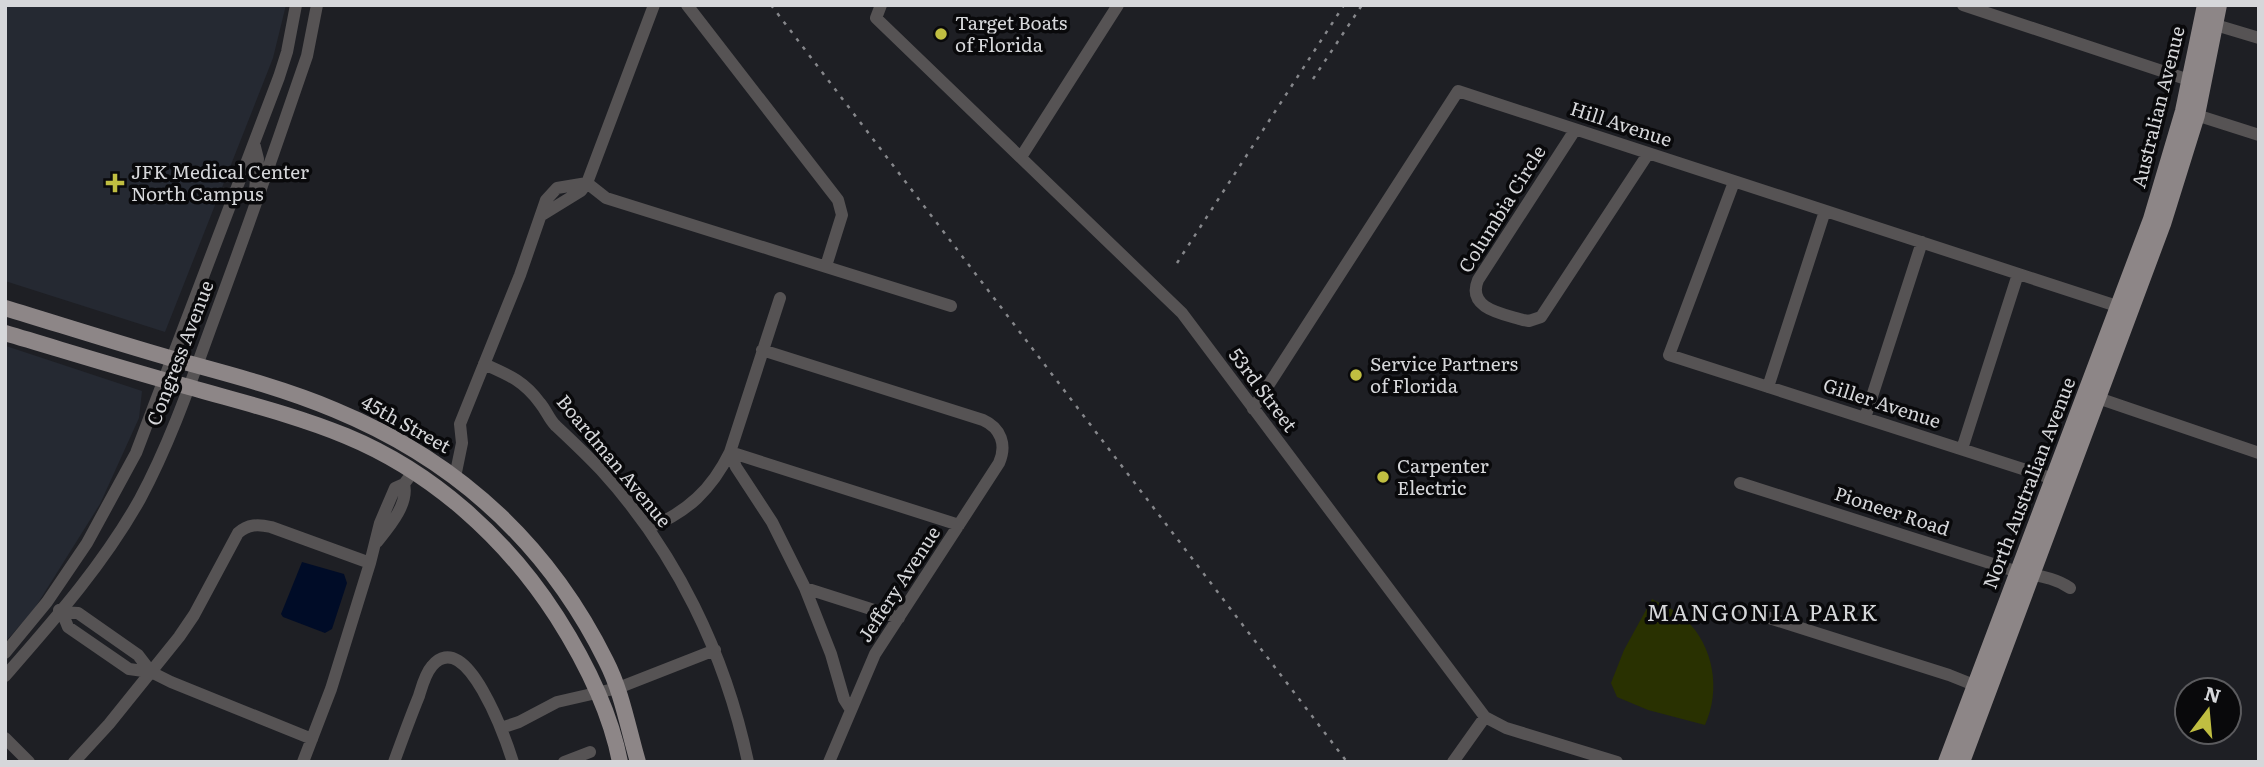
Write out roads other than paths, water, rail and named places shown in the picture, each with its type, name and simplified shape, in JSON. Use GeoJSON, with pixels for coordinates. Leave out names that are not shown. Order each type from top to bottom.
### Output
{"type":"FeatureCollection","features":[{"type":"Feature","properties":{"kind":"main road","name":"Australian Avenue"},"geometry":{"type":"LineString","coordinates":[[2157,221],[2190,113],[2207,17],[2219,5]]}},
{"type":"Feature","properties":{"kind":"main road","name":"North Australian Avenue"},"geometry":{"type":"LineString","coordinates":[[1962,762],[2025,573],[2157,221]]}},
{"type":"Feature","properties":{"kind":"main road","name":"45th Street"},"geometry":{"type":"LineString","coordinates":[[5,308],[275,388],[334,409],[405,444],[446,471],[518,532],[559,582],[602,653],[618,688],[638,762]]}},
{"type":"Feature","properties":{"kind":"main road","name":"45th Street"},"geometry":{"type":"LineString","coordinates":[[5,333],[268,409],[346,436],[389,458],[408,478],[458,505],[505,549],[545,598],[578,649],[598,693],[620,762]]}},
{"type":"Feature","properties":{"kind":"main road"},"geometry":{"type":"LineString","coordinates":[[408,478],[428,465],[446,471]]}},
{"type":"Feature","properties":{"kind":"main road","name":"North Australian Avenue"},"geometry":{"type":"LineString","coordinates":[[1946,762],[1975,685],[2025,573]]}},
{"type":"Feature","properties":{"kind":"street","name":"Congress Avenue"},"geometry":{"type":"LineString","coordinates":[[5,653],[47,602],[91,536],[136,453],[287,52],[296,5]]}},
{"type":"Feature","properties":{"kind":"street","name":"Congress Avenue"},"geometry":{"type":"LineString","coordinates":[[5,676],[62,612],[109,549],[140,498],[167,440],[197,366],[303,69],[317,5]]}},
{"type":"Feature","properties":{"kind":"street"},"geometry":{"type":"LineString","coordinates":[[546,212],[561,211],[572,205],[573,195],[582,191],[587,183],[654,5]]}},
{"type":"Feature","properties":{"kind":"street"},"geometry":{"type":"LineString","coordinates":[[687,5],[838,200],[842,215],[826,266]]}},
{"type":"Feature","properties":{"kind":"street","name":"53rd Street"},"geometry":{"type":"LineString","coordinates":[[881,5],[876,18],[1182,313],[1485,717],[1506,728],[1617,762]]}},
{"type":"Feature","properties":{"kind":"street"},"geometry":{"type":"LineString","coordinates":[[1021,157],[1118,5]]}},
{"type":"Feature","properties":{"kind":"street"},"geometry":{"type":"LineString","coordinates":[[1963,5],[2196,82]]}},
{"type":"Feature","properties":{"kind":"street"},"geometry":{"type":"LineString","coordinates":[[2207,17],[2259,38]]}},
{"type":"Feature","properties":{"kind":"street","name":"Hill Avenue"},"geometry":{"type":"LineString","coordinates":[[1253,409],[1458,91],[2124,309]]}},
{"type":"Feature","properties":{"kind":"street"},"geometry":{"type":"LineString","coordinates":[[2190,113],[2259,135]]}},
{"type":"Feature","properties":{"kind":"street","name":"Columbia Circle"},"geometry":{"type":"LineString","coordinates":[[1575,130],[1478,280],[1475,286],[1476,298],[1484,307],[1523,320],[1541,317],[1648,154]]}},
{"type":"Feature","properties":{"kind":"street"},"geometry":{"type":"LineString","coordinates":[[253,211],[258,159],[254,142]]}},
{"type":"Feature","properties":{"kind":"street","name":"Giller Avenue"},"geometry":{"type":"LineString","coordinates":[[1734,182],[1669,355],[2060,481]]}},
{"type":"Feature","properties":{"kind":"street"},"geometry":{"type":"LineString","coordinates":[[446,471],[459,456],[462,443],[460,424],[546,212],[546,200],[557,188],[587,183],[606,198],[951,306]]}},
{"type":"Feature","properties":{"kind":"street"},"geometry":{"type":"LineString","coordinates":[[1768,387],[1825,211]]}},
{"type":"Feature","properties":{"kind":"street"},"geometry":{"type":"LineString","coordinates":[[1865,418],[1922,242]]}},
{"type":"Feature","properties":{"kind":"street"},"geometry":{"type":"LineString","coordinates":[[1962,449],[2018,274]]}},
{"type":"Feature","properties":{"kind":"street"},"geometry":{"type":"LineString","coordinates":[[648,528],[675,516],[703,494],[721,470],[730,452],[780,298]]}},
{"type":"Feature","properties":{"kind":"street","name":"Jeffery Avenue"},"geometry":{"type":"LineString","coordinates":[[762,350],[983,420],[998,431],[1003,444],[1002,457],[875,654],[829,762]]}},
{"type":"Feature","properties":{"kind":"street","name":"Boardman Avenue"},"geometry":{"type":"LineString","coordinates":[[484,364],[516,378],[540,403],[552,422],[601,470],[648,528],[684,584],[715,650],[736,711],[748,762]]}},
{"type":"Feature","properties":{"kind":"street"},"geometry":{"type":"LineString","coordinates":[[2092,396],[2259,453]]}},
{"type":"Feature","properties":{"kind":"street"},"geometry":{"type":"LineString","coordinates":[[730,452],[959,525]]}},
{"type":"Feature","properties":{"kind":"street"},"geometry":{"type":"LineString","coordinates":[[730,452],[736,467],[772,522],[805,588],[831,654],[844,699],[851,710]]}},
{"type":"Feature","properties":{"kind":"street"},"geometry":{"type":"LineString","coordinates":[[303,762],[331,689],[374,544],[391,525],[406,492],[408,478]]}},
{"type":"Feature","properties":{"kind":"street","name":"Pioneer Road"},"geometry":{"type":"LineString","coordinates":[[1740,483],[2025,573]]}},
{"type":"Feature","properties":{"kind":"street"},"geometry":{"type":"LineString","coordinates":[[74,762],[151,672],[194,615],[232,544],[245,527],[261,524],[370,564]]}},
{"type":"Feature","properties":{"kind":"street"},"geometry":{"type":"LineString","coordinates":[[805,588],[899,618]]}},
{"type":"Feature","properties":{"kind":"street"},"geometry":{"type":"LineString","coordinates":[[47,602],[62,612],[78,613],[138,655],[151,672],[312,739]]}},
{"type":"Feature","properties":{"kind":"street"},"geometry":{"type":"LineString","coordinates":[[1744,610],[1975,685]]}},
{"type":"Feature","properties":{"kind":"street"},"geometry":{"type":"LineString","coordinates":[[500,728],[519,722],[557,702],[618,688],[715,650]]}},
{"type":"Feature","properties":{"kind":"street"},"geometry":{"type":"LineString","coordinates":[[394,762],[427,672],[435,663],[451,658],[466,666],[484,695],[513,762]]}},
{"type":"Feature","properties":{"kind":"street"},"geometry":{"type":"LineString","coordinates":[[1453,762],[1485,717]]}},
{"type":"Feature","properties":{"kind":"street"},"geometry":{"type":"LineString","coordinates":[[5,738],[29,762]]}},
{"type":"Feature","properties":{"kind":"street"},"geometry":{"type":"LineString","coordinates":[[564,762],[590,752]]}},
{"type":"Feature","properties":{"kind":"water"},"geometry":{"type":"Polygon","coordinates":[[[302,562],[344,574],[347,583],[332,629],[325,633],[281,614],[302,562]]]}},
{"type":"Feature","properties":{"kind":"railway"},"geometry":{"type":"LineString","coordinates":[[771,5],[1347,762]]}},
{"type":"Feature","properties":{"kind":"railway"},"geometry":{"type":"LineString","coordinates":[[1177,263],[1344,5]]}},
{"type":"Feature","properties":{"kind":"railway"},"geometry":{"type":"LineString","coordinates":[[1313,79],[1362,5]]}},
{"type":"Feature","properties":{"kind":"place","name":"Target Boats of Florida"},"geometry":{"type":"Point","coordinates":[941,34]}},
{"type":"Feature","properties":{"kind":"place","name":"JFK Medical Center North Campus"},"geometry":{"type":"Point","coordinates":[115,183]}},
{"type":"Feature","properties":{"kind":"place","name":"Service Partners of Florida"},"geometry":{"type":"Point","coordinates":[1356,375]}},
{"type":"Feature","properties":{"kind":"place","name":"Carpenter Electric"},"geometry":{"type":"Point","coordinates":[1383,477]}},
{"type":"Feature","properties":{"kind":"district","name":"MANGONIA PARK"},"geometry":{"type":"Point","coordinates":[1763,613]}}]}
